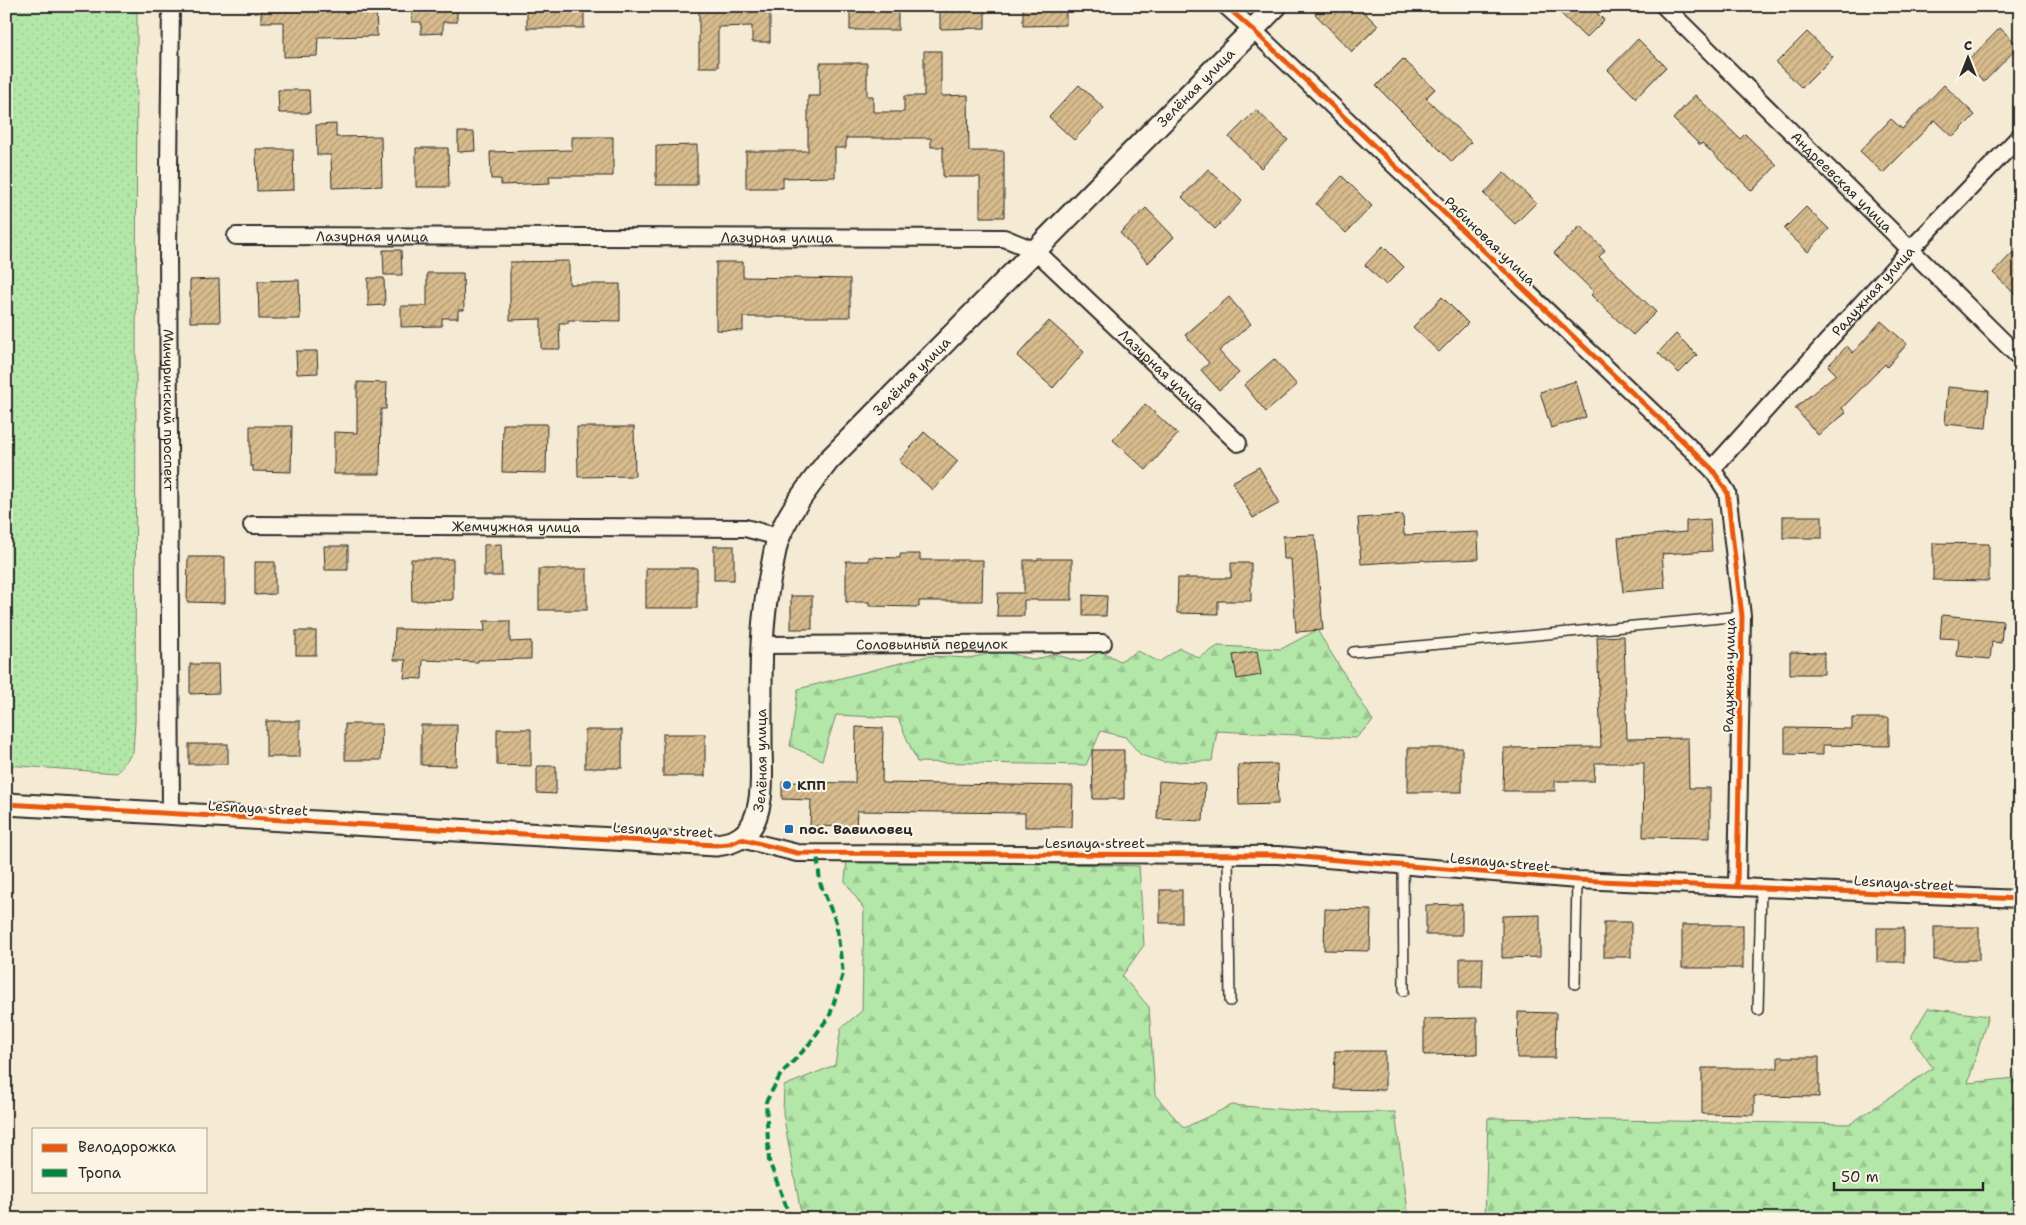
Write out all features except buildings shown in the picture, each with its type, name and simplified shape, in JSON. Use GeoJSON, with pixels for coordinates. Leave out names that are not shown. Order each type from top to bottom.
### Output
{"type":"FeatureCollection","features":[{"type":"Feature","properties":{"kind":"street","name":"Мичуринский проспект"},"geometry":{"type":"LineString","coordinates":[[171,6],[168,248],[171,814]]}},
{"type":"Feature","properties":{"kind":"street","name":"Рябиновая улица"},"geometry":{"type":"LineString","coordinates":[[1226,6],[1712,469]]}},
{"type":"Feature","properties":{"kind":"street","name":"Зелёная улица"},"geometry":{"type":"LineString","coordinates":[[741,839],[756,818],[760,793],[761,645],[765,600],[779,538],[800,499],[828,461],[1276,6]]}},
{"type":"Feature","properties":{"kind":"street","name":"Андреевская улица"},"geometry":{"type":"LineString","coordinates":[[1664,6],[2020,358]]}},
{"type":"Feature","properties":{"kind":"street","name":"Радужная улица"},"geometry":{"type":"LineString","coordinates":[[1737,886],[1742,616],[1727,492],[1712,469],[1911,249],[2020,136]]}},
{"type":"Feature","properties":{"kind":"street","name":"Лазурная улица"},"geometry":{"type":"LineString","coordinates":[[236,236],[1004,238],[1036,251],[1238,443]]}},
{"type":"Feature","properties":{"kind":"street","name":"Жемчужная улица"},"geometry":{"type":"LineString","coordinates":[[252,525],[745,528],[779,538]]}},
{"type":"Feature","properties":{"kind":"street","name":"Соловьиный переулок"},"geometry":{"type":"LineString","coordinates":[[761,645],[1103,643]]}},
{"type":"Feature","properties":{"kind":"street","name":"Lesnaya street"},"geometry":{"type":"LineString","coordinates":[[6,804],[716,845],[729,844],[741,839],[797,853],[1278,855],[1577,880],[2020,899]]}},
{"type":"Feature","properties":{"kind":"lane"},"geometry":{"type":"LineString","coordinates":[[1353,652],[1742,616]]}},
{"type":"Feature","properties":{"kind":"lane"},"geometry":{"type":"LineString","coordinates":[[1228,855],[1230,1001]]}},
{"type":"Feature","properties":{"kind":"lane"},"geometry":{"type":"LineString","coordinates":[[1403,866],[1404,990]]}},
{"type":"Feature","properties":{"kind":"lane"},"geometry":{"type":"LineString","coordinates":[[1575,984],[1577,880]]}},
{"type":"Feature","properties":{"kind":"lane"},"geometry":{"type":"LineString","coordinates":[[1758,1010],[1762,887]]}},
{"type":"Feature","properties":{"kind":"green space"},"geometry":{"type":"Polygon","coordinates":[[[6,6],[137,6],[135,722],[133,752],[117,773],[6,765],[6,6]]]}},
{"type":"Feature","properties":{"kind":"green space"},"geometry":{"type":"Polygon","coordinates":[[[1317,630],[1373,721],[1356,738],[1217,731],[1212,761],[1163,762],[1141,755],[1125,737],[1101,731],[1086,765],[917,762],[898,718],[836,715],[822,760],[790,746],[798,689],[928,656],[969,658],[1002,651],[1035,660],[1054,654],[1080,662],[1101,651],[1120,661],[1138,651],[1159,662],[1180,648],[1199,658],[1218,646],[1281,649],[1317,630]]]}},
{"type":"Feature","properties":{"kind":"green space"},"geometry":{"type":"Polygon","coordinates":[[[847,858],[1139,866],[1144,945],[1122,976],[1149,1007],[1155,1095],[1184,1128],[1232,1105],[1325,1113],[1395,1112],[1409,1219],[802,1219],[783,1113],[784,1086],[835,1065],[841,1028],[862,1011],[864,909],[845,881],[847,858]]]}},
{"type":"Feature","properties":{"kind":"green space"},"geometry":{"type":"Polygon","coordinates":[[[1928,1008],[1988,1016],[1968,1083],[2015,1078],[2020,1052],[2020,1219],[1485,1219],[1488,1118],[1850,1124],[1933,1068],[1911,1037],[1928,1008]]]}},
{"type":"Feature","properties":{"kind":"marked path"},"geometry":{"type":"LineString","coordinates":[[791,1219],[769,1161],[766,1102],[781,1074],[807,1047],[830,1015],[843,974],[836,922],[820,883],[817,853]]}},
{"type":"Feature","properties":{"kind":"cycle path"},"geometry":{"type":"LineString","coordinates":[[1226,6],[1712,469],[1727,492],[1742,616],[1737,886]]}},
{"type":"Feature","properties":{"kind":"cycle path"},"geometry":{"type":"LineString","coordinates":[[6,804],[716,845],[729,844],[741,839],[797,853],[1278,855],[1577,880],[2020,899]]}},
{"type":"Feature","properties":{"kind":"place","name":"КПП"},"geometry":{"type":"Point","coordinates":[787,785]}},
{"type":"Feature","properties":{"kind":"place","name":"пос. Вавиловец"},"geometry":{"type":"Point","coordinates":[789,829]}}]}
